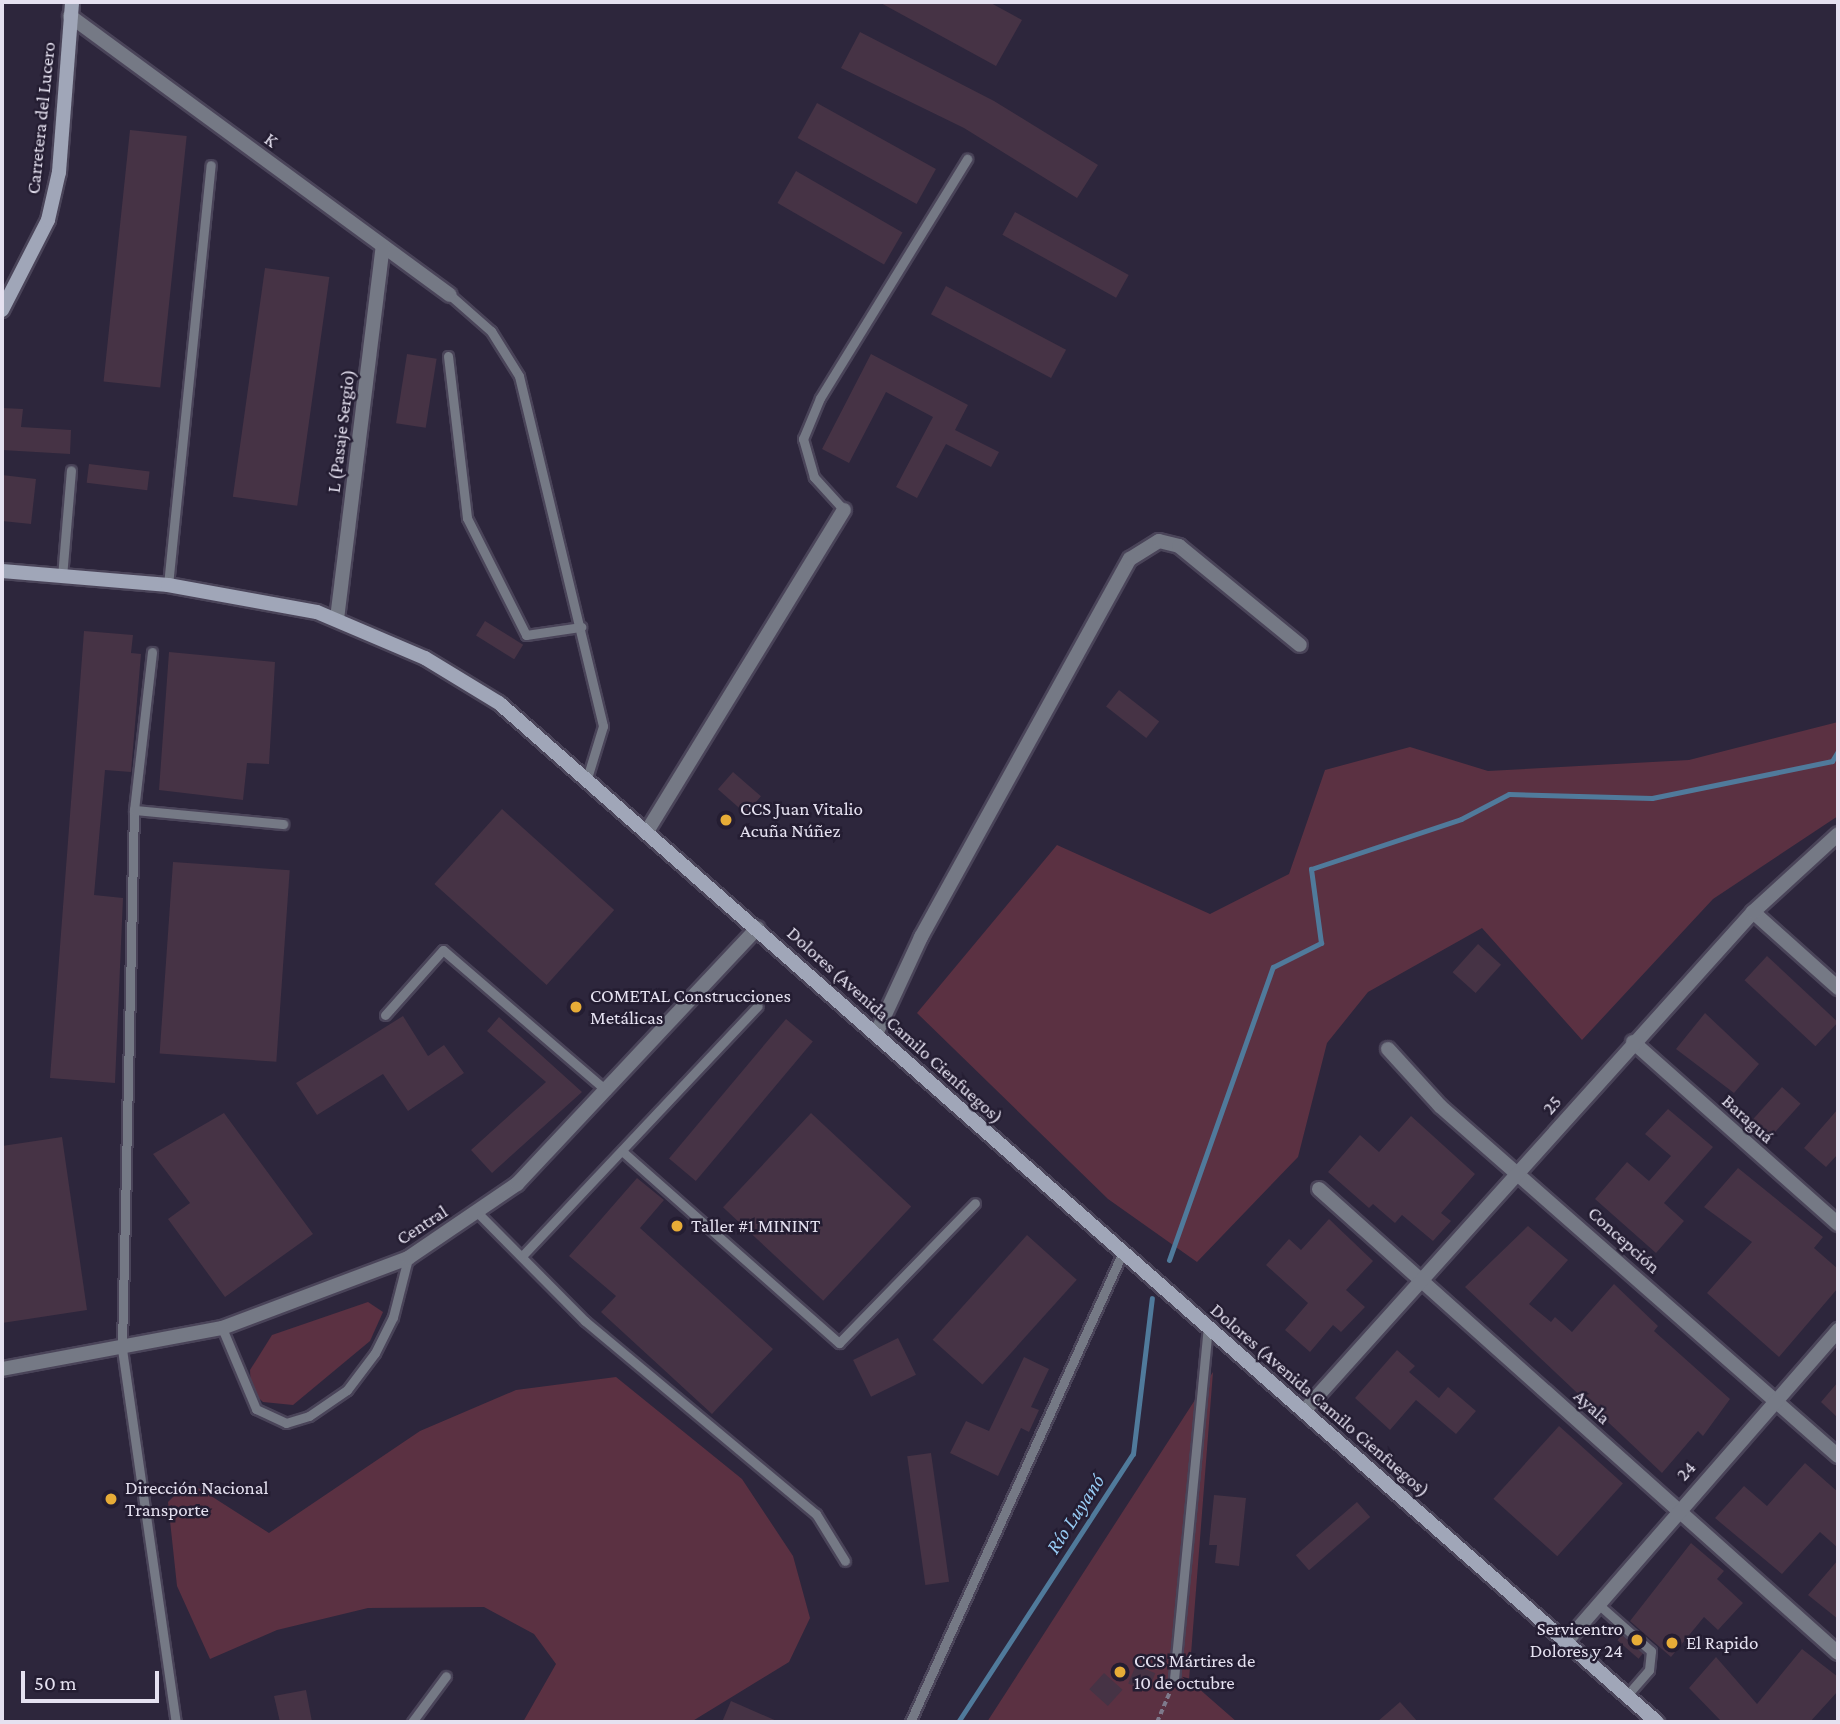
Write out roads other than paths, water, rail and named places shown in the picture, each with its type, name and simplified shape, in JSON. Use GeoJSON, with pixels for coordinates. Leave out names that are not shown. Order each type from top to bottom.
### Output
{"type":"FeatureCollection","features":[{"type":"Feature","properties":{"kind":"main road","name":"Carretera del Lucero"},"geometry":{"type":"LineString","coordinates":[[2,310],[48,220],[59,172],[71,9]]}},
{"type":"Feature","properties":{"kind":"main road","name":"Dolores (Avenida Camilo Cienfuegos)"},"geometry":{"type":"LineString","coordinates":[[2,571],[168,585],[337,619],[462,678],[588,775],[649,828],[1122,1254],[1657,1722]]}},
{"type":"Feature","properties":{"kind":"street","name":"K"},"geometry":{"type":"LineString","coordinates":[[71,9],[450,295]]}},
{"type":"Feature","properties":{"kind":"street","name":"L (Pasaje Sergio)"},"geometry":{"type":"LineString","coordinates":[[337,619],[383,247]]}},
{"type":"Feature","properties":{"kind":"street"},"geometry":{"type":"LineString","coordinates":[[649,828],[844,510]]}},
{"type":"Feature","properties":{"kind":"street"},"geometry":{"type":"LineString","coordinates":[[876,1034],[922,937],[1130,559],[1159,541],[1179,546],[1300,645]]}},
{"type":"Feature","properties":{"kind":"street","name":"25"},"geometry":{"type":"LineString","coordinates":[[1304,1411],[1424,1280],[1633,1042],[1753,912],[1838,834]]}},
{"type":"Feature","properties":{"kind":"street"},"geometry":{"type":"LineString","coordinates":[[1753,912],[1838,988]]}},
{"type":"Feature","properties":{"kind":"street","name":"Central"},"geometry":{"type":"LineString","coordinates":[[2,1369],[122,1349],[222,1328],[408,1258],[517,1184],[757,928]]}},
{"type":"Feature","properties":{"kind":"street","name":"Baraguá"},"geometry":{"type":"LineString","coordinates":[[1633,1042],[1838,1224]]}},
{"type":"Feature","properties":{"kind":"street","name":"Concepción"},"geometry":{"type":"LineString","coordinates":[[1388,1049],[1440,1106],[1838,1456]]}},
{"type":"Feature","properties":{"kind":"street","name":"Ayala"},"geometry":{"type":"LineString","coordinates":[[1319,1189],[1424,1280],[1838,1653]]}},
{"type":"Feature","properties":{"kind":"street","name":"24"},"geometry":{"type":"LineString","coordinates":[[1567,1641],[1677,1510],[1838,1330]]}},
{"type":"Feature","properties":{"kind":"lane"},"geometry":{"type":"LineString","coordinates":[[844,510],[814,477],[803,439],[820,398],[967,159]]}},
{"type":"Feature","properties":{"kind":"lane"},"geometry":{"type":"LineString","coordinates":[[168,585],[211,165]]}},
{"type":"Feature","properties":{"kind":"lane"},"geometry":{"type":"LineString","coordinates":[[450,295],[491,331],[519,376],[603,726],[588,775]]}},
{"type":"Feature","properties":{"kind":"lane"},"geometry":{"type":"LineString","coordinates":[[448,356],[467,518],[526,635],[581,627]]}},
{"type":"Feature","properties":{"kind":"lane"},"geometry":{"type":"LineString","coordinates":[[62,577],[71,470]]}},
{"type":"Feature","properties":{"kind":"lane"},"geometry":{"type":"LineString","coordinates":[[152,652],[134,810],[122,1349],[176,1722]]}},
{"type":"Feature","properties":{"kind":"lane"},"geometry":{"type":"LineString","coordinates":[[134,810],[283,824]]}},
{"type":"Feature","properties":{"kind":"lane"},"geometry":{"type":"LineString","coordinates":[[385,1015],[443,950],[607,1091]]}},
{"type":"Feature","properties":{"kind":"lane"},"geometry":{"type":"LineString","coordinates":[[523,1255],[758,1006]]}},
{"type":"Feature","properties":{"kind":"lane"},"geometry":{"type":"LineString","coordinates":[[622,1151],[839,1343],[975,1203]]}},
{"type":"Feature","properties":{"kind":"lane"},"geometry":{"type":"LineString","coordinates":[[477,1212],[523,1255],[585,1321],[816,1514],[845,1561]]}},
{"type":"Feature","properties":{"kind":"lane"},"geometry":{"type":"LineString","coordinates":[[910,1722],[1122,1254]]}},
{"type":"Feature","properties":{"kind":"lane"},"geometry":{"type":"LineString","coordinates":[[222,1328],[256,1409],[286,1423],[309,1416],[347,1390],[374,1353],[393,1317],[408,1258]]}},
{"type":"Feature","properties":{"kind":"lane"},"geometry":{"type":"LineString","coordinates":[[1174,1679],[1208,1328]]}},
{"type":"Feature","properties":{"kind":"lane"},"geometry":{"type":"LineString","coordinates":[[1598,1604],[1651,1651],[1649,1670],[1627,1695]]}},
{"type":"Feature","properties":{"kind":"lane"},"geometry":{"type":"LineString","coordinates":[[412,1722],[446,1676]]}},
{"type":"Feature","properties":{"kind":"waterway"},"geometry":{"type":"LineString","coordinates":[[1169,1260],[1273,967],[1321,943],[1311,869],[1461,819],[1509,794],[1652,798],[1832,761],[1838,751]]}},
{"type":"Feature","properties":{"kind":"waterway","name":"Río Luyanó"},"geometry":{"type":"LineString","coordinates":[[958,1722],[1133,1454],[1152,1298]]}},
{"type":"Feature","properties":{"kind":"place","name":"CCS Juan Vitalio Acuña Núñez"},"geometry":{"type":"Point","coordinates":[726,820]}},
{"type":"Feature","properties":{"kind":"place","name":"COMETAL Construcciones Metálicas"},"geometry":{"type":"Point","coordinates":[576,1007]}},
{"type":"Feature","properties":{"kind":"place","name":"Taller #1 MININT"},"geometry":{"type":"Point","coordinates":[677,1226]}},
{"type":"Feature","properties":{"kind":"place","name":"Dirección Nacional Transporte"},"geometry":{"type":"Point","coordinates":[111,1499]}},
{"type":"Feature","properties":{"kind":"place","name":"Servicentro Dolores y 24"},"geometry":{"type":"Point","coordinates":[1637,1640]}},
{"type":"Feature","properties":{"kind":"place","name":"El Rapido"},"geometry":{"type":"Point","coordinates":[1672,1643]}},
{"type":"Feature","properties":{"kind":"place","name":"CCS Mártires de 10 de octubre"},"geometry":{"type":"Point","coordinates":[1120,1672]}}]}
